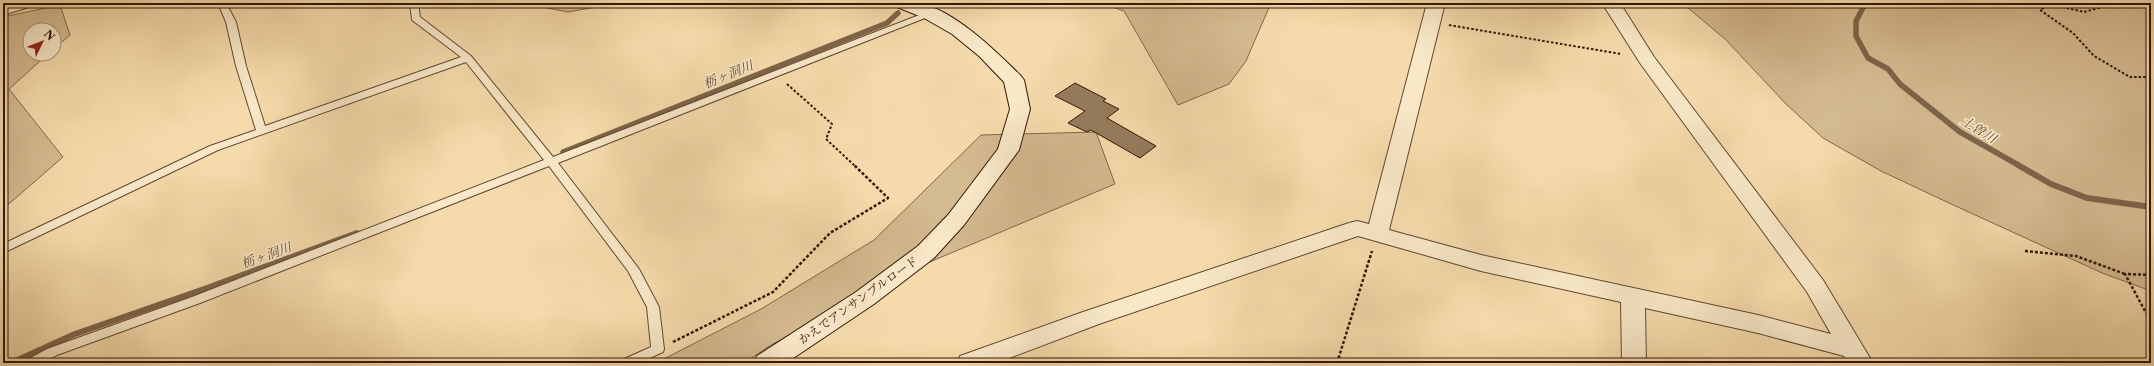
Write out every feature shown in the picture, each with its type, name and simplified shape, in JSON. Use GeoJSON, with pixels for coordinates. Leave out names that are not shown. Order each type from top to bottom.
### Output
{"type":"FeatureCollection","features":[{"type":"Feature","properties":{"kind":"street"},"geometry":{"type":"LineString","coordinates":[[3,10],[23,3]]}},
{"type":"Feature","properties":{"kind":"street","name":"かえでアンサンブルロード"},"geometry":{"type":"LineString","coordinates":[[766,363],[865,298],[926,252],[956,220],[1008,150],[1020,109],[1014,80],[986,52],[959,30],[930,14],[903,3]]}},
{"type":"Feature","properties":{"kind":"street"},"geometry":{"type":"LineString","coordinates":[[1377,234],[1433,22],[1436,3]]}},
{"type":"Feature","properties":{"kind":"street"},"geometry":{"type":"LineString","coordinates":[[1611,3],[1646,58],[1815,286],[1855,355]]}},
{"type":"Feature","properties":{"kind":"street"},"geometry":{"type":"LineString","coordinates":[[969,363],[1091,318],[1357,228],[1481,262],[1634,296],[1855,355]]}},
{"type":"Feature","properties":{"kind":"street"},"geometry":{"type":"LineString","coordinates":[[1634,296],[1634,363]]}},
{"type":"Feature","properties":{"kind":"lane"},"geometry":{"type":"LineString","coordinates":[[222,3],[231,22],[241,66],[262,132]]}},
{"type":"Feature","properties":{"kind":"lane"},"geometry":{"type":"LineString","coordinates":[[414,3],[415,18],[468,58],[552,163],[633,269],[653,307],[658,349],[627,363]]}},
{"type":"Feature","properties":{"kind":"lane"},"geometry":{"type":"LineString","coordinates":[[32,363],[52,352],[196,300],[552,163],[930,14]]}},
{"type":"Feature","properties":{"kind":"lane"},"geometry":{"type":"LineString","coordinates":[[3,249],[214,148],[468,58]]}},
{"type":"Feature","properties":{"kind":"path"},"geometry":{"type":"LineString","coordinates":[[2117,3],[2084,12],[2050,4],[2040,10],[2073,33],[2094,56],[2130,77],[2151,77]]}},
{"type":"Feature","properties":{"kind":"path"},"geometry":{"type":"LineString","coordinates":[[1433,22],[1646,58]]}},
{"type":"Feature","properties":{"kind":"path"},"geometry":{"type":"LineString","coordinates":[[658,349],[689,336],[773,292],[830,233],[888,198],[826,139],[832,124],[776,75]]}},
{"type":"Feature","properties":{"kind":"path"},"geometry":{"type":"LineString","coordinates":[[1337,363],[1377,234]]}},
{"type":"Feature","properties":{"kind":"path"},"geometry":{"type":"LineString","coordinates":[[2025,251],[2076,256],[2126,274],[2151,275]]}},
{"type":"Feature","properties":{"kind":"path"},"geometry":{"type":"LineString","coordinates":[[2126,274],[2151,322]]}},
{"type":"Feature","properties":{"kind":"shaded area"},"geometry":{"type":"Polygon","coordinates":[[[532,3],[619,3],[568,12],[532,5],[532,3]]]}},
{"type":"Feature","properties":{"kind":"shaded area"},"geometry":{"type":"Polygon","coordinates":[[[1101,3],[1271,3],[1246,61],[1229,84],[1178,105],[1124,11],[1101,3]]]}},
{"type":"Feature","properties":{"kind":"shaded area"},"geometry":{"type":"Polygon","coordinates":[[[1682,3],[2151,3],[2151,291],[2102,273],[1949,203],[1881,171],[1823,138],[1786,104],[1725,39],[1682,3]]]}},
{"type":"Feature","properties":{"kind":"shaded area"},"geometry":{"type":"Polygon","coordinates":[[[60,5],[70,35],[62,42],[62,22],[22,22],[22,62],[39,62],[9,89],[63,157],[3,209],[3,17],[60,5]]]}},
{"type":"Feature","properties":{"kind":"shaded area"},"geometry":{"type":"Polygon","coordinates":[[[1096,132],[1115,184],[925,264],[771,345],[744,363],[656,363],[761,309],[874,240],[981,135],[1096,132]]]}},
{"type":"Feature","properties":{"kind":"building"},"geometry":{"type":"Polygon","coordinates":[[[1075,83],[1106,99],[1103,101],[1119,109],[1107,118],[1156,146],[1140,158],[1091,130],[1087,132],[1068,123],[1085,111],[1055,96],[1075,83]]]}},
{"type":"Feature","properties":{"kind":"waterway","name":"土曽川"},"geometry":{"type":"LineString","coordinates":[[1861,3],[1864,6],[1856,21],[1856,36],[1868,58],[1888,69],[1900,84],[1960,132],[2020,166]]}},
{"type":"Feature","properties":{"kind":"waterway","name":"栃ヶ洞川"},"geometry":{"type":"LineString","coordinates":[[563,152],[887,23],[898,13]]}},
{"type":"Feature","properties":{"kind":"waterway","name":"土曽川"},"geometry":{"type":"LineString","coordinates":[[2018,165],[2051,184],[2087,198],[2151,207]]}},
{"type":"Feature","properties":{"kind":"waterway","name":"栃ヶ洞川"},"geometry":{"type":"LineString","coordinates":[[11,363],[75,334],[207,288],[357,233]]}}]}
